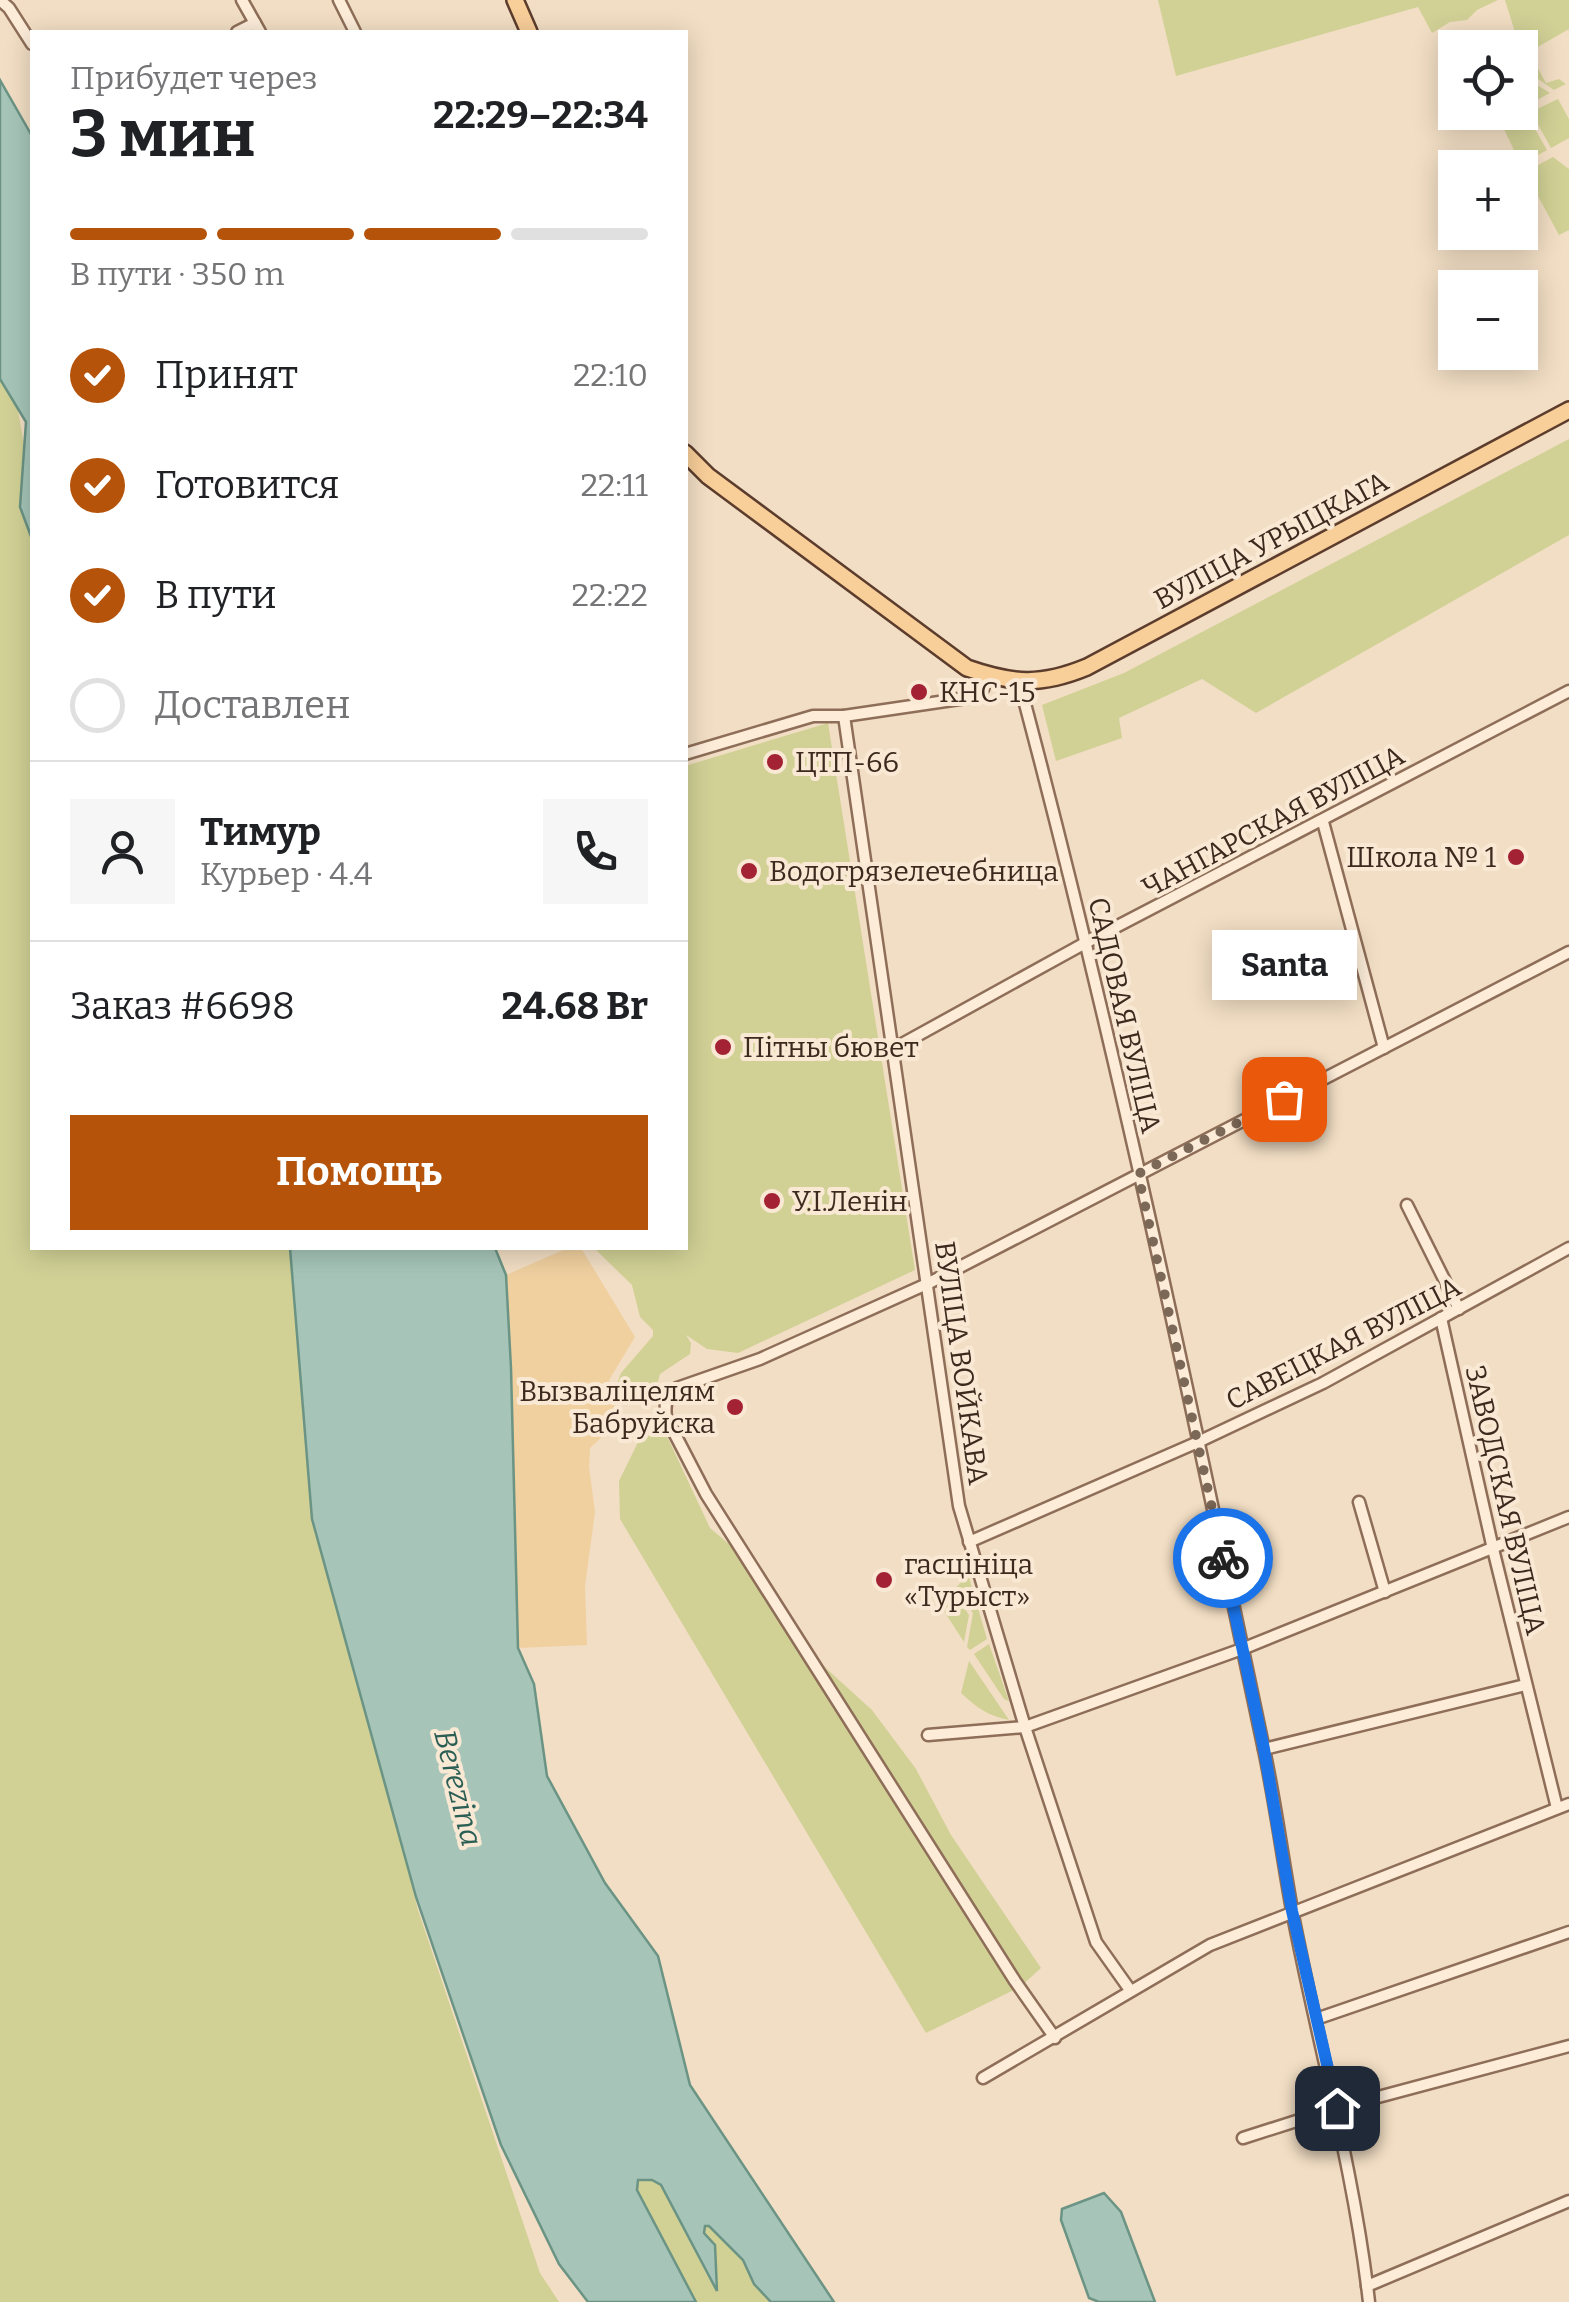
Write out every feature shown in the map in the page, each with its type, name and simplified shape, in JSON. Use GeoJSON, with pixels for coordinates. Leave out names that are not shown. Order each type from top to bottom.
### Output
{"type":"FeatureCollection","features":[{"type":"Feature","properties":{"kind":"main road"},"geometry":{"type":"LineString","coordinates":[[515,0],[528,30]]}},
{"type":"Feature","properties":{"kind":"main road","name":"ВУЛІЦА УРЫЦКАГА"},"geometry":{"type":"LineString","coordinates":[[688,456],[708,476],[967,668],[1019,681],[1060,678],[1086,667],[1569,410]]}},
{"type":"Feature","properties":{"kind":"street"},"geometry":{"type":"LineString","coordinates":[[0,0],[10,8],[30,41]]}},
{"type":"Feature","properties":{"kind":"street"},"geometry":{"type":"LineString","coordinates":[[242,0],[257,28]]}},
{"type":"Feature","properties":{"kind":"street"},"geometry":{"type":"LineString","coordinates":[[339,0],[354,30]]}},
{"type":"Feature","properties":{"kind":"street"},"geometry":{"type":"LineString","coordinates":[[688,753],[813,716],[844,716],[973,697],[984,689],[988,675]]}},
{"type":"Feature","properties":{"kind":"street","name":"САДОВАЯ ВУЛІЦА"},"geometry":{"type":"LineString","coordinates":[[1019,681],[1088,942],[1198,1442],[1264,1749],[1292,1911],[1337,2108],[1369,2302]]}},
{"type":"Feature","properties":{"kind":"street","name":"ЧАНГАРСКАЯ ВУЛІЦА"},"geometry":{"type":"LineString","coordinates":[[893,1050],[1088,942],[1569,691]]}},
{"type":"Feature","properties":{"kind":"street","name":"ВУЛІЦА ВОЙКАВА"},"geometry":{"type":"LineString","coordinates":[[844,716],[957,1488],[969,1542],[1096,1942],[1130,1990]]}},
{"type":"Feature","properties":{"kind":"street"},"geometry":{"type":"LineString","coordinates":[[1323,822],[1384,1048]]}},
{"type":"Feature","properties":{"kind":"street"},"geometry":{"type":"LineString","coordinates":[[1055,2038],[1014,1981],[706,1494],[666,1417],[664,1407],[669,1396],[678,1388],[760,1359],[929,1284],[1569,952]]}},
{"type":"Feature","properties":{"kind":"street"},"geometry":{"type":"LineString","coordinates":[[1408,1206],[1459,1309]]}},
{"type":"Feature","properties":{"kind":"street","name":"САВЕЦКАЯ ВУЛІЦА"},"geometry":{"type":"LineString","coordinates":[[969,1542],[1323,1383],[1569,1248]]}},
{"type":"Feature","properties":{"kind":"street","name":"ЗАВОДСКАЯ ВУЛІЦА"},"geometry":{"type":"LineString","coordinates":[[1441,1318],[1492,1549],[1557,1808]]}},
{"type":"Feature","properties":{"kind":"street"},"geometry":{"type":"LineString","coordinates":[[1359,1502],[1385,1592]]}},
{"type":"Feature","properties":{"kind":"street"},"geometry":{"type":"LineString","coordinates":[[928,1736],[1025,1727],[1242,1649],[1569,1517]]}},
{"type":"Feature","properties":{"kind":"street"},"geometry":{"type":"LineString","coordinates":[[1264,1749],[1526,1685]]}},
{"type":"Feature","properties":{"kind":"street"},"geometry":{"type":"LineString","coordinates":[[984,2078],[1210,1945],[1569,1804]]}},
{"type":"Feature","properties":{"kind":"street"},"geometry":{"type":"LineString","coordinates":[[1316,2019],[1569,1932]]}},
{"type":"Feature","properties":{"kind":"street"},"geometry":{"type":"LineString","coordinates":[[1243,2138],[1337,2108],[1569,2046]]}},
{"type":"Feature","properties":{"kind":"street"},"geometry":{"type":"LineString","coordinates":[[1367,2286],[1569,2201]]}},
{"type":"Feature","properties":{"kind":"green space"},"geometry":{"type":"Polygon","coordinates":[[[1158,0],[1498,0],[1467,20],[1450,22],[1432,33],[1418,7],[1176,76],[1158,0]]]}},
{"type":"Feature","properties":{"kind":"green space"},"geometry":{"type":"Polygon","coordinates":[[[1505,0],[1569,0],[1569,29],[1538,47],[1538,30],[1514,30],[1505,0]]]}},
{"type":"Feature","properties":{"kind":"green space"},"geometry":{"type":"Polygon","coordinates":[[[1538,68],[1546,83],[1559,79],[1566,84],[1554,90],[1538,79],[1538,68]]]}},
{"type":"Feature","properties":{"kind":"green space"},"geometry":{"type":"Polygon","coordinates":[[[1538,86],[1550,93],[1538,99],[1538,86]]]}},
{"type":"Feature","properties":{"kind":"green space"},"geometry":{"type":"Polygon","coordinates":[[[1558,99],[1569,119],[1569,138],[1551,148],[1538,125],[1538,109],[1558,99]]]}},
{"type":"Feature","properties":{"kind":"green space"},"geometry":{"type":"Polygon","coordinates":[[[1504,130],[1536,130],[1547,150],[1538,155],[1538,150],[1514,150],[1504,130]]]}},
{"type":"Feature","properties":{"kind":"green space"},"geometry":{"type":"Polygon","coordinates":[[[1553,157],[1569,169],[1569,230],[1559,235],[1538,196],[1538,165],[1553,157]]]}},
{"type":"Feature","properties":{"kind":"green space"},"geometry":{"type":"Polygon","coordinates":[[[0,375],[17,405],[30,479],[30,1250],[291,1250],[335,1571],[418,1910],[540,2273],[559,2302],[0,2302],[0,375]]]}},
{"type":"Feature","properties":{"kind":"green space"},"geometry":{"type":"Polygon","coordinates":[[[1569,439],[1569,535],[1256,713],[1202,679],[1119,718],[1122,738],[1056,761],[1042,705],[1124,673],[1569,439]]]}},
{"type":"Feature","properties":{"kind":"green space"},"geometry":{"type":"Polygon","coordinates":[[[828,723],[915,1270],[738,1353],[707,1349],[686,1335],[691,1343],[690,1354],[660,1374],[654,1397],[643,1397],[624,1392],[617,1384],[621,1373],[653,1336],[653,1330],[640,1317],[632,1285],[596,1250],[688,1250],[688,765],[828,723]]]}},
{"type":"Feature","properties":{"kind":"green space"},"geometry":{"type":"Polygon","coordinates":[[[665,1432],[710,1528],[743,1556],[807,1651],[872,1710],[916,1769],[951,1835],[1041,1968],[1020,1987],[926,2033],[620,1519],[619,1481],[641,1436],[665,1432]]]}},
{"type":"Feature","properties":{"kind":"green space"},"geometry":{"type":"Polygon","coordinates":[[[968,1574],[987,1639],[970,1650],[967,1647],[973,1613],[956,1588],[968,1574]]]}},
{"type":"Feature","properties":{"kind":"green space"},"geometry":{"type":"Polygon","coordinates":[[[952,1590],[969,1615],[964,1642],[933,1594],[952,1590]]]}},
{"type":"Feature","properties":{"kind":"green space"},"geometry":{"type":"Polygon","coordinates":[[[989,1644],[1009,1701],[974,1654],[989,1644]]]}},
{"type":"Feature","properties":{"kind":"green space"},"geometry":{"type":"Polygon","coordinates":[[[969,1661],[1009,1720],[983,1710],[961,1693],[969,1661]]]}},
{"type":"Feature","properties":{"kind":"green space"},"geometry":{"type":"Polygon","coordinates":[[[638,2180],[661,2185],[718,2289],[715,2246],[704,2233],[705,2226],[743,2260],[754,2284],[771,2302],[696,2302],[637,2189],[638,2180]]]}},
{"type":"Feature","properties":{"kind":"sand"},"geometry":{"type":"Polygon","coordinates":[[[563,1250],[582,1250],[635,1337],[609,1380],[615,1402],[614,1418],[590,1448],[595,1512],[585,1586],[587,1645],[518,1648],[506,1275],[563,1250]]]}},
{"type":"Feature","properties":{"kind":"water"},"geometry":{"type":"Polygon","coordinates":[[[0,80],[30,132],[30,534],[20,507],[26,422],[0,379],[0,80]]]}},
{"type":"Feature","properties":{"kind":"water","name":"Berezina"},"geometry":{"type":"Polygon","coordinates":[[[290,1250],[496,1250],[506,1275],[518,1648],[534,1684],[547,1776],[605,1883],[658,1956],[690,2085],[834,2302],[771,2302],[754,2284],[743,2260],[705,2226],[704,2233],[715,2245],[717,2291],[661,2185],[652,2180],[638,2180],[637,2190],[696,2302],[588,2302],[559,2264],[501,2145],[416,1897],[312,1519],[290,1250]]]}},
{"type":"Feature","properties":{"kind":"water"},"geometry":{"type":"Polygon","coordinates":[[[1104,2193],[1121,2212],[1155,2302],[1099,2302],[1089,2298],[1061,2220],[1062,2209],[1104,2193]]]}},
{"type":"Feature","properties":{"kind":"way so far"},"geometry":{"type":"LineString","coordinates":[[1223,1558],[1138,1174],[1284,1099]]}},
{"type":"Feature","properties":{"kind":"place","name":"КНС-15"},"geometry":{"type":"Point","coordinates":[919,692]}},
{"type":"Feature","properties":{"kind":"place","name":"ЦТП-66"},"geometry":{"type":"Point","coordinates":[775,762]}},
{"type":"Feature","properties":{"kind":"place","name":"Школа № 1"},"geometry":{"type":"Point","coordinates":[1516,857]}},
{"type":"Feature","properties":{"kind":"place","name":"Водогрязелечебница"},"geometry":{"type":"Point","coordinates":[749,871]}},
{"type":"Feature","properties":{"kind":"place","name":"Пітны бювет"},"geometry":{"type":"Point","coordinates":[723,1047]}},
{"type":"Feature","properties":{"kind":"place","name":"Santa"},"geometry":{"type":"Point","coordinates":[1284,1099]}},
{"type":"Feature","properties":{"kind":"place","name":"У.І.Ленін"},"geometry":{"type":"Point","coordinates":[772,1201]}},
{"type":"Feature","properties":{"kind":"place","name":"Вызваліцелям Бабруйска"},"geometry":{"type":"Point","coordinates":[735,1407]}},
{"type":"Feature","properties":{"kind":"place","name":"гасцініца «Турыст»"},"geometry":{"type":"Point","coordinates":[884,1580]}},
{"type":"Feature","properties":{"kind":"route"},"geometry":{"type":"LineString","coordinates":[[1223,1558],[1264,1749],[1292,1911],[1337,2108]]}}]}
